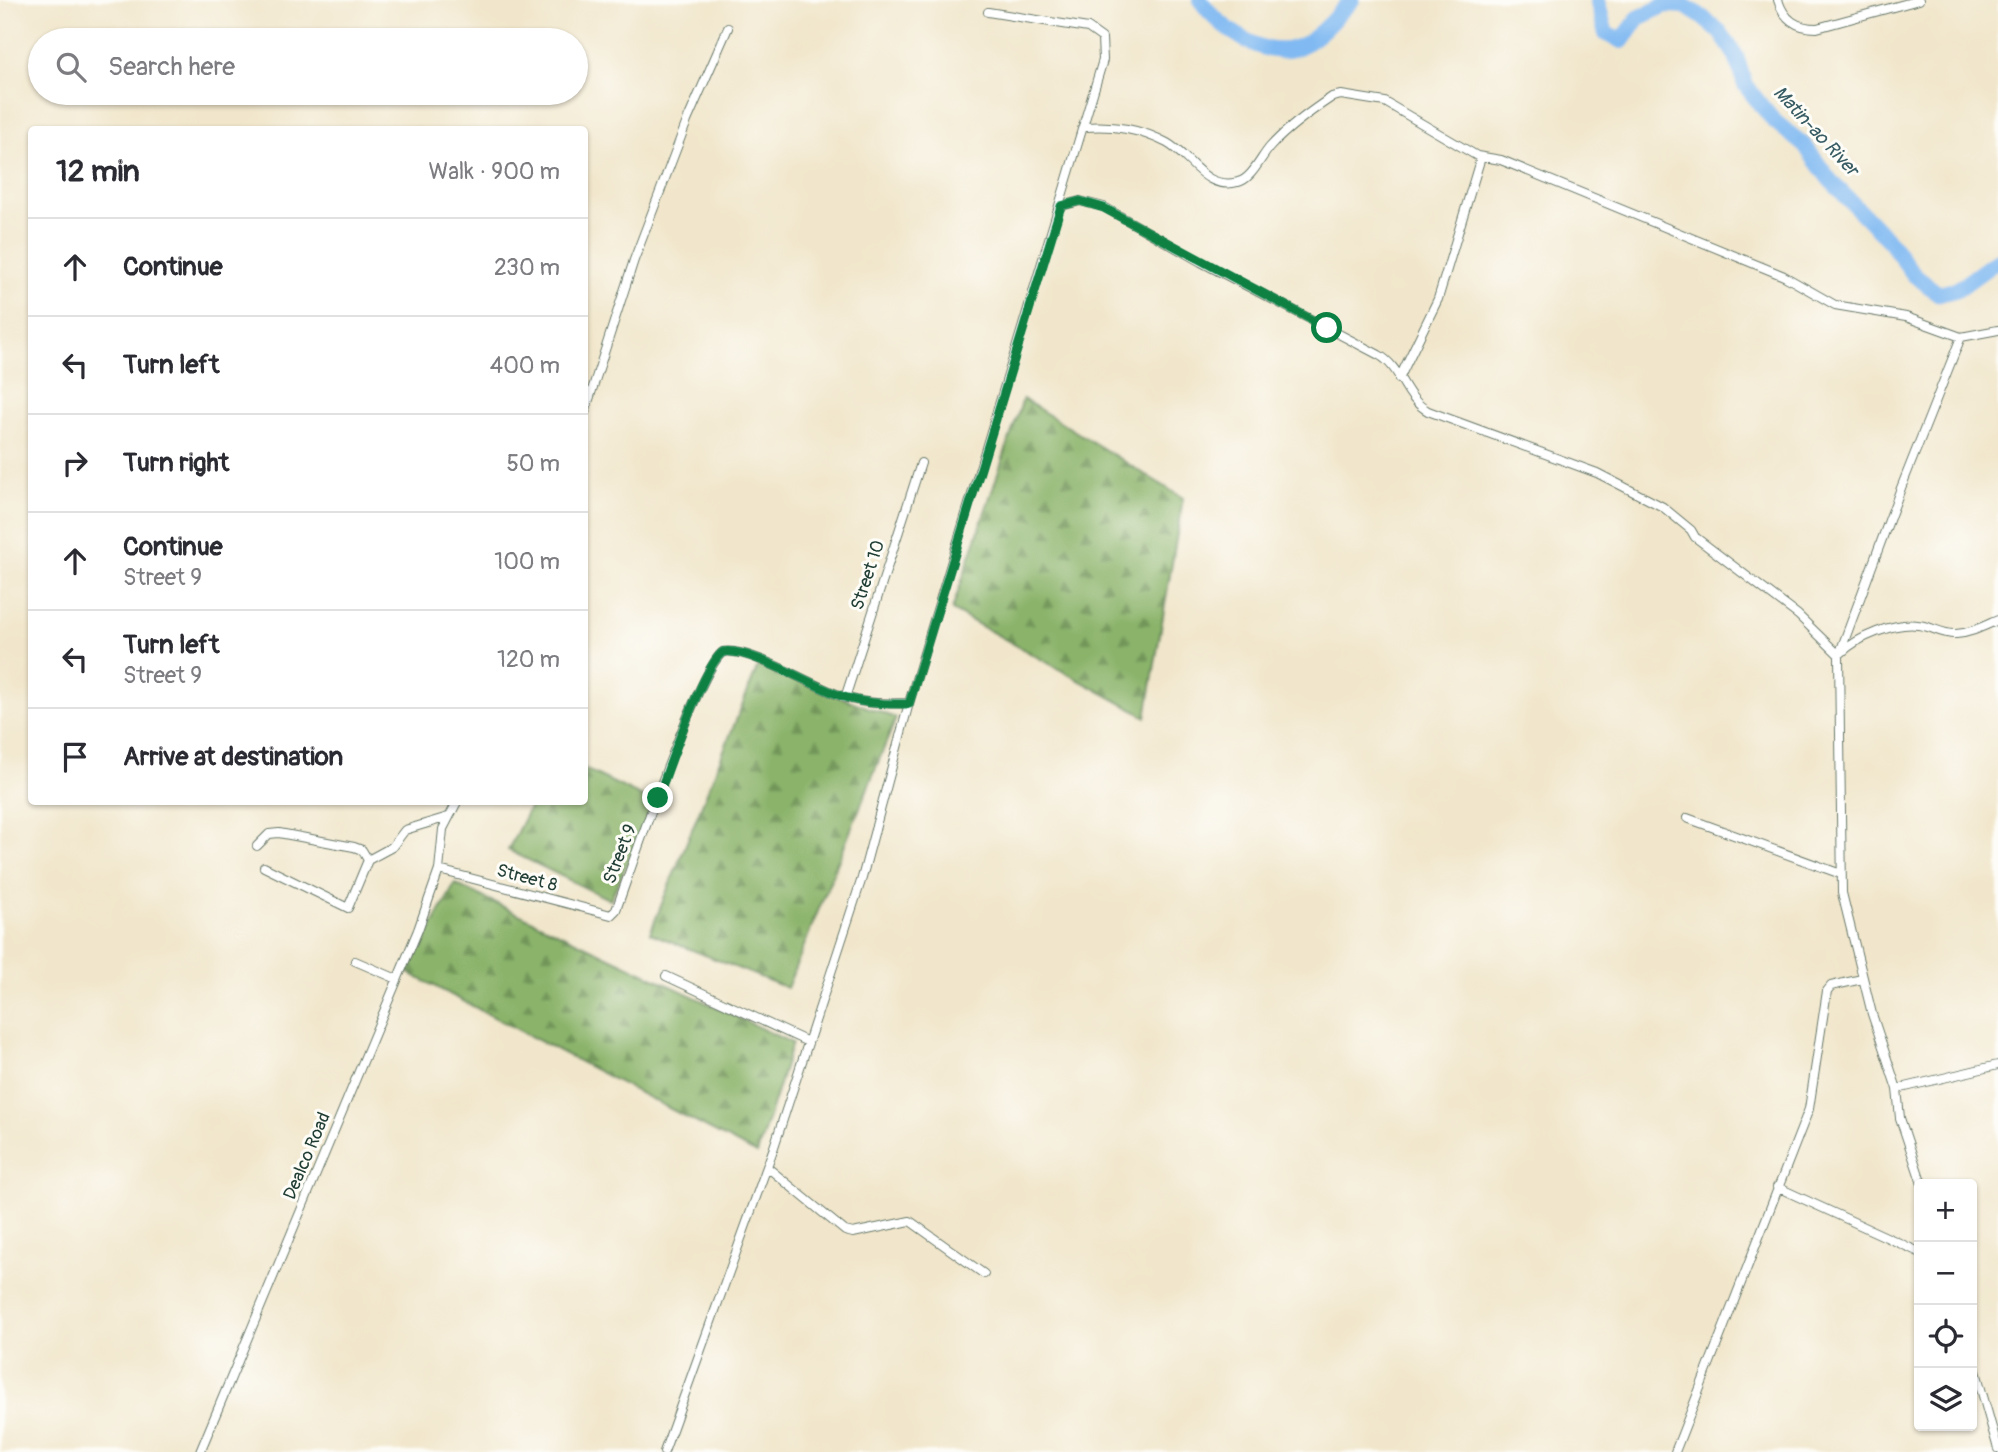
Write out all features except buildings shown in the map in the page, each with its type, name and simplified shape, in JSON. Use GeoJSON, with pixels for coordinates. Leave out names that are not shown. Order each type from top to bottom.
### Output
{"type":"FeatureCollection","features":[{"type":"Feature","properties":{"kind":"street"},"geometry":{"type":"LineString","coordinates":[[1778,0],[1785,16],[1804,28],[1817,28],[1919,0]]}},
{"type":"Feature","properties":{"kind":"street"},"geometry":{"type":"LineString","coordinates":[[664,1452],[767,1167],[862,878],[909,704],[1103,60],[1102,38],[1088,28],[988,12]]}},
{"type":"Feature","properties":{"kind":"street"},"geometry":{"type":"LineString","coordinates":[[588,403],[634,260],[687,121],[728,28]]}},
{"type":"Feature","properties":{"kind":"street"},"geometry":{"type":"LineString","coordinates":[[1085,127],[1129,127],[1169,144],[1195,171],[1207,178],[1238,183],[1246,178],[1280,137],[1326,101],[1341,94],[1390,104],[1481,157],[1501,159],[1775,272],[1835,305],[1906,317],[1961,337],[1998,330]]}},
{"type":"Feature","properties":{"kind":"street"},"geometry":{"type":"LineString","coordinates":[[1399,379],[1438,299],[1481,157]]}},
{"type":"Feature","properties":{"kind":"street"},"geometry":{"type":"LineString","coordinates":[[1061,206],[1080,201],[1104,208],[1379,355],[1388,361],[1414,402],[1436,415],[1597,473],[1663,506],[1691,530],[1695,537],[1798,615],[1839,655]]}},
{"type":"Feature","properties":{"kind":"street"},"geometry":{"type":"LineString","coordinates":[[1920,1179],[1900,1118],[1897,1089],[1862,979],[1842,893],[1839,655],[1961,337]]}},
{"type":"Feature","properties":{"kind":"street","name":"Street 10"},"geometry":{"type":"LineString","coordinates":[[845,698],[921,463]]}},
{"type":"Feature","properties":{"kind":"street"},"geometry":{"type":"LineString","coordinates":[[1839,655],[1852,643],[1894,628],[1920,625],[1953,635],[1970,632],[1998,620]]}},
{"type":"Feature","properties":{"kind":"street","name":"Street 9"},"geometry":{"type":"LineString","coordinates":[[607,916],[616,910],[673,751],[718,655],[738,651],[845,698]]}},
{"type":"Feature","properties":{"kind":"street"},"geometry":{"type":"LineString","coordinates":[[845,698],[866,703],[909,704]]}},
{"type":"Feature","properties":{"kind":"street","name":"Dealco Road"},"geometry":{"type":"LineString","coordinates":[[200,1452],[397,979],[439,870],[440,847],[449,815],[455,805]]}},
{"type":"Feature","properties":{"kind":"street"},"geometry":{"type":"LineString","coordinates":[[264,867],[348,908],[368,860],[391,847],[405,830],[449,815]]}},
{"type":"Feature","properties":{"kind":"street"},"geometry":{"type":"LineString","coordinates":[[1687,818],[1841,874]]}},
{"type":"Feature","properties":{"kind":"street"},"geometry":{"type":"LineString","coordinates":[[257,846],[269,834],[279,833],[354,847],[362,850],[368,860]]}},
{"type":"Feature","properties":{"kind":"street","name":"Street 8"},"geometry":{"type":"LineString","coordinates":[[439,870],[607,916]]}},
{"type":"Feature","properties":{"kind":"street"},"geometry":{"type":"LineString","coordinates":[[355,961],[397,979]]}},
{"type":"Feature","properties":{"kind":"street"},"geometry":{"type":"LineString","coordinates":[[666,976],[808,1042]]}},
{"type":"Feature","properties":{"kind":"street"},"geometry":{"type":"LineString","coordinates":[[1675,1452],[1812,1098],[1827,991],[1831,986],[1862,979]]}},
{"type":"Feature","properties":{"kind":"street"},"geometry":{"type":"LineString","coordinates":[[1897,1089],[1998,1065]]}},
{"type":"Feature","properties":{"kind":"street"},"geometry":{"type":"LineString","coordinates":[[767,1167],[845,1231],[853,1233],[910,1221],[984,1274]]}},
{"type":"Feature","properties":{"kind":"street"},"geometry":{"type":"LineString","coordinates":[[1776,1187],[1914,1250]]}},
{"type":"Feature","properties":{"kind":"street"},"geometry":{"type":"LineString","coordinates":[[1975,1368],[1998,1450]]}},
{"type":"Feature","properties":{"kind":"green space"},"geometry":{"type":"Polygon","coordinates":[[[1023,399],[1183,498],[1146,717],[952,610],[1023,399]]]}},
{"type":"Feature","properties":{"kind":"green space"},"geometry":{"type":"Polygon","coordinates":[[[758,666],[896,718],[787,988],[650,933],[758,666]]]}},
{"type":"Feature","properties":{"kind":"green space"},"geometry":{"type":"Polygon","coordinates":[[[588,770],[655,803],[610,900],[508,850],[530,805],[588,805],[588,770]]]}},
{"type":"Feature","properties":{"kind":"green space"},"geometry":{"type":"Polygon","coordinates":[[[455,884],[792,1043],[757,1154],[407,972],[455,884]]]}},
{"type":"Feature","properties":{"kind":"waterway","name":"Matin-ao River"},"geometry":{"type":"LineString","coordinates":[[1200,0],[1219,21],[1243,39],[1271,49],[1285,50],[1298,47],[1313,38],[1352,0]]}},
{"type":"Feature","properties":{"kind":"waterway","name":"Matin-ao River"},"geometry":{"type":"LineString","coordinates":[[1597,0],[1606,34],[1622,41],[1638,18],[1666,5],[1685,6],[1720,32],[1736,56],[1745,85],[1773,120],[1805,146],[1830,180],[1890,242],[1914,275],[1939,294],[1958,289],[1998,260]]}},
{"type":"Feature","properties":{"kind":"route"},"geometry":{"type":"LineString","coordinates":[[658,798],[673,751],[711,667],[723,652],[738,651],[755,657],[845,698],[874,704],[909,704],[1061,206],[1080,201],[1104,208],[1327,328]]}}]}
